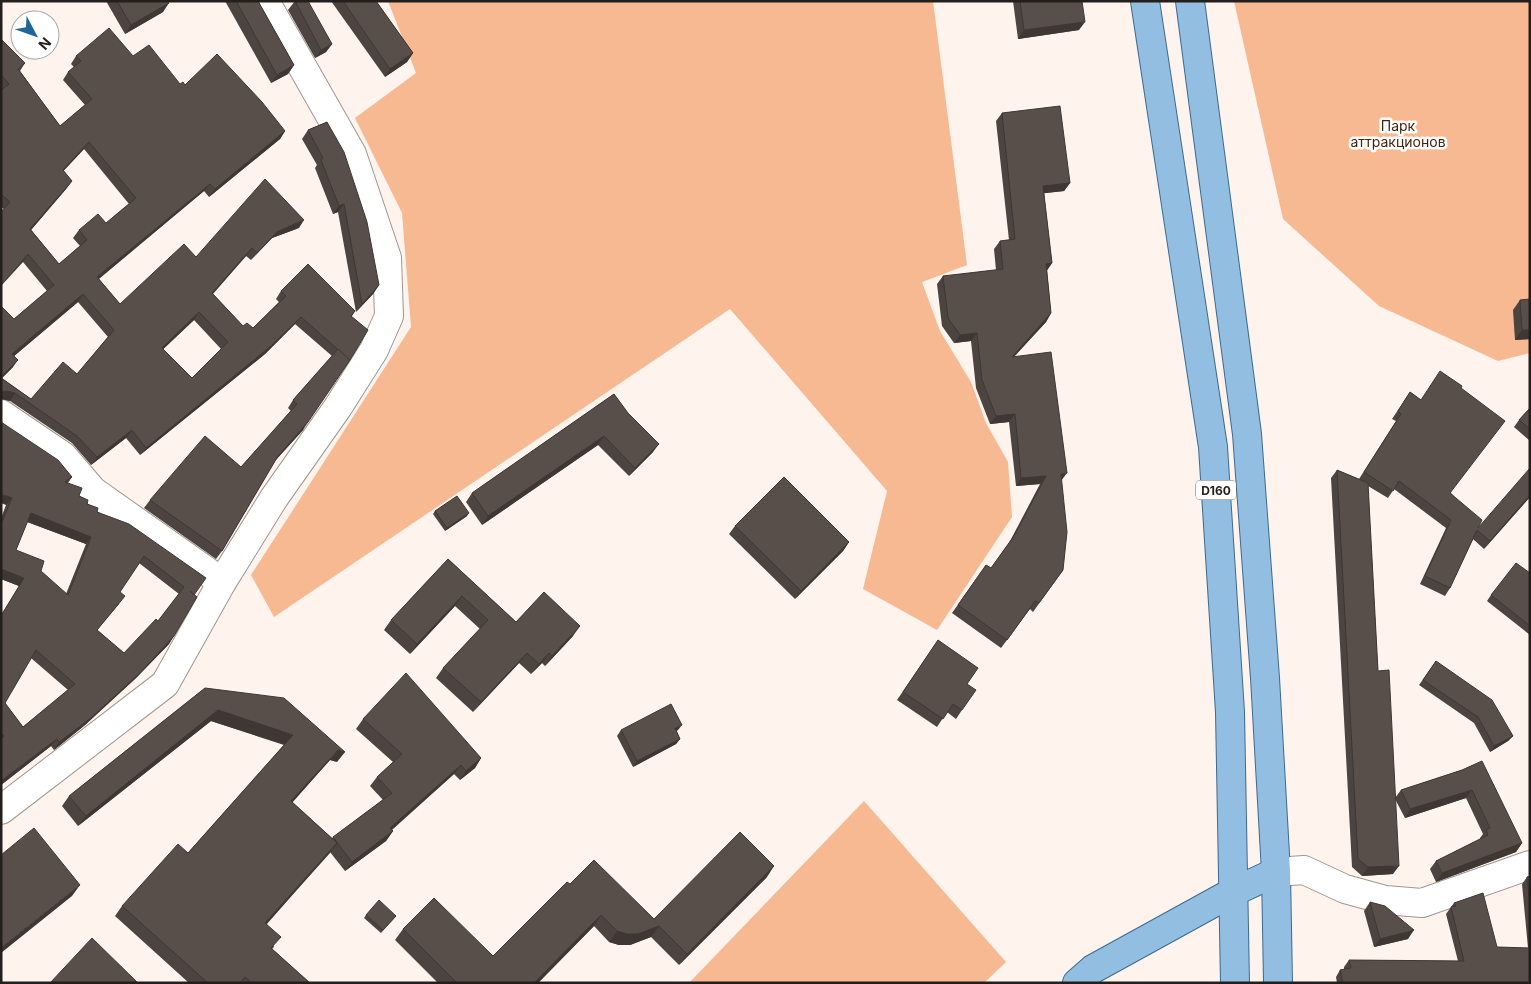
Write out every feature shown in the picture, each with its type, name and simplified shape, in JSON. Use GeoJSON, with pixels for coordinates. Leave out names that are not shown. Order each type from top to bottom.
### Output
{"type":"FeatureCollection","features":[{"type":"Feature","properties":{"kind":"main road","name":"D160"},"geometry":{"type":"LineString","coordinates":[[1145,1],[1213,447],[1230,712],[1235,983]]}},
{"type":"Feature","properties":{"kind":"main road","name":"D160"},"geometry":{"type":"LineString","coordinates":[[1190,1],[1247,434],[1265,678],[1276,872],[1278,983]]}},
{"type":"Feature","properties":{"kind":"main road"},"geometry":{"type":"LineString","coordinates":[[1077,983],[1093,970],[1233,892],[1276,872]]}},
{"type":"Feature","properties":{"kind":"street"},"geometry":{"type":"LineString","coordinates":[[1,810],[164,684],[222,582],[274,498],[338,407],[374,350],[389,316],[387,258],[352,154],[265,1]]}},
{"type":"Feature","properties":{"kind":"street"},"geometry":{"type":"LineString","coordinates":[[1,414],[63,456],[93,491],[222,582]]}},
{"type":"Feature","properties":{"kind":"street"},"geometry":{"type":"LineString","coordinates":[[1276,872],[1304,870],[1345,889],[1385,900],[1422,904],[1530,865]]}},
{"type":"Feature","properties":{"kind":"green space"},"geometry":{"type":"Polygon","coordinates":[[[388,1],[933,1],[967,265],[922,282],[940,331],[971,382],[986,423],[1008,462],[1012,517],[937,630],[863,589],[887,491],[730,309],[274,617],[251,575],[411,327],[402,213],[355,118],[416,73],[388,1]]]}},
{"type":"Feature","properties":{"kind":"green space","name":"Парк аттракционов"},"geometry":{"type":"Polygon","coordinates":[[[1234,1],[1530,1],[1530,353],[1498,361],[1379,306],[1283,219],[1234,1]]]}},
{"type":"Feature","properties":{"kind":"green space"},"geometry":{"type":"Polygon","coordinates":[[[864,801],[1006,962],[984,983],[689,983],[864,801]]]}},
{"type":"Feature","properties":{"kind":"building"},"geometry":{"type":"Polygon","coordinates":[[[117,1],[168,1],[169,3],[131,25],[117,1]]]}},
{"type":"Feature","properties":{"kind":"building"},"geometry":{"type":"Polygon","coordinates":[[[236,1],[258,1],[294,65],[277,75],[236,1]]]}},
{"type":"Feature","properties":{"kind":"building"},"geometry":{"type":"Polygon","coordinates":[[[295,1],[308,1],[332,44],[321,50],[295,1]]]}},
{"type":"Feature","properties":{"kind":"building"},"geometry":{"type":"Polygon","coordinates":[[[343,1],[376,1],[413,53],[390,69],[343,1]]]}},
{"type":"Feature","properties":{"kind":"building"},"geometry":{"type":"Polygon","coordinates":[[[1020,1],[1082,1],[1085,22],[1024,30],[1020,1]]]}},
{"type":"Feature","properties":{"kind":"building"},"geometry":{"type":"Polygon","coordinates":[[[109,28],[133,56],[149,45],[180,84],[183,82],[185,85],[217,54],[262,102],[285,131],[215,189],[210,184],[97,277],[120,304],[184,244],[196,257],[265,179],[304,220],[278,231],[257,253],[252,248],[212,293],[243,326],[247,323],[253,328],[286,296],[281,291],[308,264],[355,311],[351,316],[368,330],[350,360],[301,317],[271,346],[146,448],[132,430],[97,457],[77,436],[15,393],[1,392],[1,378],[31,399],[63,362],[77,374],[114,330],[83,294],[12,354],[18,360],[1,377],[1,306],[14,319],[54,285],[28,254],[1,285],[1,212],[10,202],[1,194],[1,90],[9,84],[1,75],[1,39],[10,48],[10,60],[22,60],[25,63],[18,69],[60,126],[92,99],[68,72],[81,61],[76,56],[109,28]],[[89,142],[63,170],[72,181],[30,229],[59,264],[87,240],[79,230],[98,214],[106,223],[136,198],[89,142]],[[199,312],[162,348],[192,378],[228,342],[199,312]]]}},
{"type":"Feature","properties":{"kind":"building"},"geometry":{"type":"Polygon","coordinates":[[[1060,106],[1070,183],[1043,186],[1052,263],[1046,264],[1051,313],[1012,357],[1051,352],[1067,473],[1061,474],[1067,532],[1063,570],[1039,603],[1035,601],[1007,640],[958,605],[986,565],[991,568],[1014,536],[1046,476],[1021,478],[1015,414],[996,416],[982,380],[977,333],[960,335],[948,318],[943,276],[1003,269],[1000,241],[1015,239],[1002,113],[1060,106]]]}},
{"type":"Feature","properties":{"kind":"building"},"geometry":{"type":"Polygon","coordinates":[[[327,122],[344,152],[367,222],[379,285],[362,304],[344,204],[339,206],[321,160],[323,158],[308,130],[327,122]]]}},
{"type":"Feature","properties":{"kind":"building"},"geometry":{"type":"Polygon","coordinates":[[[1530,299],[1530,330],[1522,330],[1520,300],[1530,299]]]}},
{"type":"Feature","properties":{"kind":"building"},"geometry":{"type":"Polygon","coordinates":[[[338,349],[350,360],[308,422],[278,456],[222,551],[150,500],[205,436],[241,467],[297,404],[293,400],[338,349]]]}},
{"type":"Feature","properties":{"kind":"building"},"geometry":{"type":"Polygon","coordinates":[[[1440,371],[1462,386],[1461,388],[1505,421],[1450,493],[1482,520],[1478,528],[1530,468],[1530,495],[1490,541],[1477,530],[1450,588],[1425,576],[1451,520],[1399,481],[1393,491],[1364,472],[1401,414],[1398,411],[1410,392],[1421,400],[1440,371]]]}},
{"type":"Feature","properties":{"kind":"building"},"geometry":{"type":"Polygon","coordinates":[[[614,394],[628,413],[659,444],[635,468],[604,436],[488,516],[472,493],[614,394]]]}},
{"type":"Feature","properties":{"kind":"building"},"geometry":{"type":"Polygon","coordinates":[[[1530,408],[1530,429],[1519,420],[1530,408]]]}},
{"type":"Feature","properties":{"kind":"building"},"geometry":{"type":"Polygon","coordinates":[[[1,422],[58,460],[72,477],[65,482],[82,488],[79,496],[88,500],[87,504],[98,508],[97,512],[129,524],[206,578],[194,595],[197,597],[174,636],[142,671],[91,718],[59,742],[57,739],[1,781],[1,738],[4,736],[1,733],[1,616],[24,578],[1,569],[1,524],[12,498],[1,494],[1,422]],[[31,513],[16,550],[44,561],[41,571],[68,595],[91,537],[31,513]],[[144,556],[120,592],[125,596],[97,630],[124,653],[156,619],[158,621],[184,587],[144,556]],[[36,650],[5,703],[23,727],[75,684],[36,650]]]}},
{"type":"Feature","properties":{"kind":"building"},"geometry":{"type":"Polygon","coordinates":[[[1337,470],[1368,483],[1378,671],[1389,670],[1399,866],[1368,867],[1358,859],[1337,470]]]}},
{"type":"Feature","properties":{"kind":"building"},"geometry":{"type":"Polygon","coordinates":[[[784,477],[849,542],[801,591],[735,526],[784,477]]]}},
{"type":"Feature","properties":{"kind":"building"},"geometry":{"type":"Polygon","coordinates":[[[457,496],[469,513],[447,528],[435,511],[457,496]]]}},
{"type":"Feature","properties":{"kind":"building"},"geometry":{"type":"Polygon","coordinates":[[[448,559],[516,622],[544,592],[580,626],[552,656],[549,653],[539,664],[527,653],[481,702],[443,668],[488,620],[462,596],[417,644],[391,620],[448,559]]]}},
{"type":"Feature","properties":{"kind":"building"},"geometry":{"type":"Polygon","coordinates":[[[1516,563],[1530,573],[1530,626],[1491,595],[1516,563]]]}},
{"type":"Feature","properties":{"kind":"building"},"geometry":{"type":"Polygon","coordinates":[[[938,640],[978,668],[967,684],[976,690],[962,710],[953,704],[943,719],[903,692],[938,640]]]}},
{"type":"Feature","properties":{"kind":"building"},"geometry":{"type":"Polygon","coordinates":[[[1436,661],[1492,700],[1513,736],[1494,746],[1478,717],[1423,680],[1436,661]]]}},
{"type":"Feature","properties":{"kind":"building"},"geometry":{"type":"Polygon","coordinates":[[[406,673],[481,758],[466,771],[461,765],[390,828],[393,831],[352,862],[333,837],[392,793],[377,777],[402,754],[363,719],[406,673]]]}},
{"type":"Feature","properties":{"kind":"building"},"geometry":{"type":"Polygon","coordinates":[[[205,688],[284,698],[345,752],[338,750],[291,801],[337,843],[265,923],[281,937],[271,948],[310,983],[252,983],[245,977],[240,983],[208,983],[122,906],[178,844],[188,853],[293,735],[218,710],[86,816],[69,796],[205,688]]]}},
{"type":"Feature","properties":{"kind":"building"},"geometry":{"type":"Polygon","coordinates":[[[671,704],[682,725],[675,728],[680,739],[637,761],[621,730],[671,704]]]}},
{"type":"Feature","properties":{"kind":"building"},"geometry":{"type":"Polygon","coordinates":[[[1482,761],[1522,843],[1442,873],[1436,861],[1488,835],[1486,830],[1490,828],[1472,790],[1410,809],[1401,790],[1462,770],[1482,761]]]}},
{"type":"Feature","properties":{"kind":"building"},"geometry":{"type":"Polygon","coordinates":[[[34,828],[80,885],[1,948],[1,855],[34,828]]]}},
{"type":"Feature","properties":{"kind":"building"},"geometry":{"type":"Polygon","coordinates":[[[740,832],[774,866],[687,954],[659,926],[638,934],[627,934],[617,931],[601,915],[534,983],[457,983],[403,929],[434,898],[493,956],[567,882],[570,884],[594,860],[654,919],[740,832]]]}},
{"type":"Feature","properties":{"kind":"building"},"geometry":{"type":"Polygon","coordinates":[[[1530,876],[1530,904],[1527,877],[1530,876]]]}},
{"type":"Feature","properties":{"kind":"building"},"geometry":{"type":"Polygon","coordinates":[[[1483,893],[1497,947],[1530,948],[1530,983],[1343,983],[1340,970],[1351,968],[1349,960],[1464,961],[1451,907],[1456,906],[1454,903],[1483,893]]]}},
{"type":"Feature","properties":{"kind":"building"},"geometry":{"type":"Polygon","coordinates":[[[379,900],[396,916],[383,930],[366,915],[379,900]]]}},
{"type":"Feature","properties":{"kind":"building"},"geometry":{"type":"Polygon","coordinates":[[[1370,902],[1385,906],[1414,930],[1380,939],[1370,902]]]}},
{"type":"Feature","properties":{"kind":"building"},"geometry":{"type":"Polygon","coordinates":[[[92,938],[137,982],[136,983],[50,983],[92,938]]]}}]}
